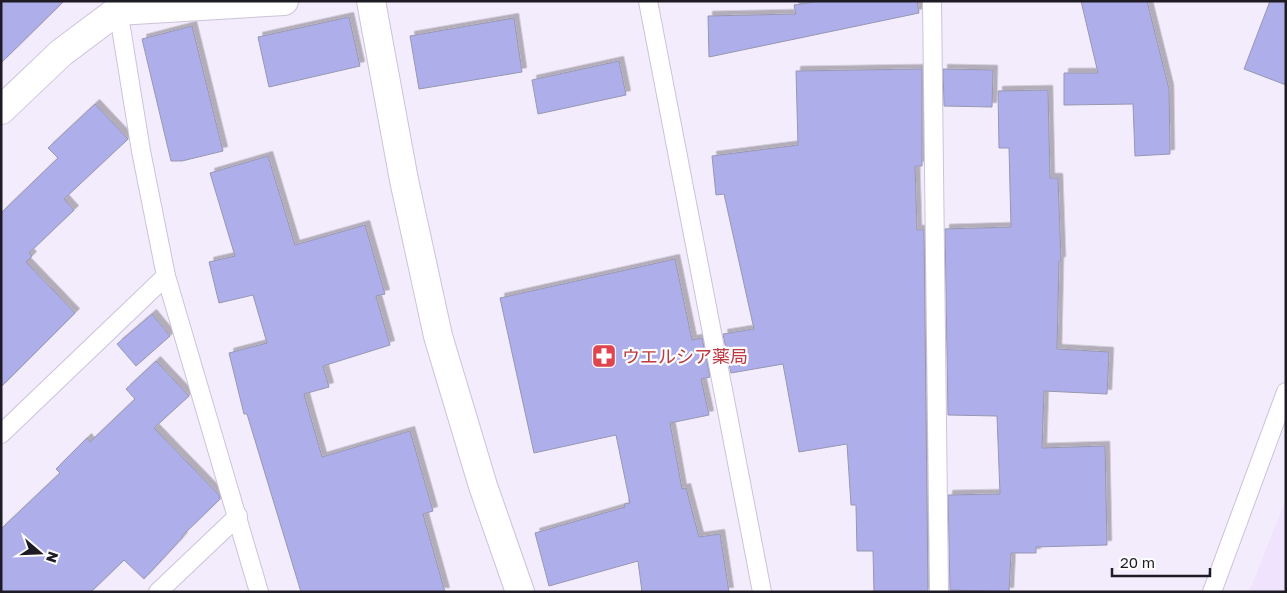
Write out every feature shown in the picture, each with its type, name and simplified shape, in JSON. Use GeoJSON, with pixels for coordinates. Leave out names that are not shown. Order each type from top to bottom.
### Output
{"type":"FeatureCollection","features":[{"type":"Feature","properties":{"kind":"street"},"geometry":{"type":"LineString","coordinates":[[1,110],[60,54],[117,6],[284,1]]}},
{"type":"Feature","properties":{"kind":"street"},"geometry":{"type":"LineString","coordinates":[[371,1],[404,180],[438,336],[483,486],[520,592]]}},
{"type":"Feature","properties":{"kind":"lane"},"geometry":{"type":"LineString","coordinates":[[648,1],[762,592]]}},
{"type":"Feature","properties":{"kind":"lane"},"geometry":{"type":"LineString","coordinates":[[932,1],[939,592]]}},
{"type":"Feature","properties":{"kind":"lane"},"geometry":{"type":"LineString","coordinates":[[117,6],[141,150],[166,276],[259,592]]}},
{"type":"Feature","properties":{"kind":"lane"},"geometry":{"type":"LineString","coordinates":[[1,434],[166,276]]}},
{"type":"Feature","properties":{"kind":"lane"},"geometry":{"type":"LineString","coordinates":[[1212,592],[1286,392]]}},
{"type":"Feature","properties":{"kind":"lane"},"geometry":{"type":"LineString","coordinates":[[158,592],[238,516]]}},
{"type":"Feature","properties":{"kind":"shaded area"},"geometry":{"type":"Polygon","coordinates":[[[1286,499],[1286,592],[1249,592],[1286,499]]]}},
{"type":"Feature","properties":{"kind":"building"},"geometry":{"type":"Polygon","coordinates":[[[1,1],[64,1],[1,63],[1,1]]]}},
{"type":"Feature","properties":{"kind":"building"},"geometry":{"type":"Polygon","coordinates":[[[820,1],[917,1],[919,13],[709,57],[708,16],[796,14],[794,5],[820,1]]]}},
{"type":"Feature","properties":{"kind":"building"},"geometry":{"type":"Polygon","coordinates":[[[1081,1],[1147,1],[1169,89],[1170,154],[1135,156],[1133,104],[1064,105],[1064,73],[1098,73],[1081,1]]]}},
{"type":"Feature","properties":{"kind":"building"},"geometry":{"type":"Polygon","coordinates":[[[1270,1],[1286,1],[1286,85],[1244,69],[1270,1]]]}},
{"type":"Feature","properties":{"kind":"building"},"geometry":{"type":"Polygon","coordinates":[[[349,17],[360,66],[269,87],[258,37],[349,17]]]}},
{"type":"Feature","properties":{"kind":"building"},"geometry":{"type":"Polygon","coordinates":[[[514,18],[522,72],[419,89],[410,36],[514,18]]]}},
{"type":"Feature","properties":{"kind":"building"},"geometry":{"type":"Polygon","coordinates":[[[192,26],[223,151],[182,161],[171,161],[142,39],[192,26]]]}},
{"type":"Feature","properties":{"kind":"building"},"geometry":{"type":"Polygon","coordinates":[[[619,61],[626,95],[538,114],[532,80],[619,61]]]}},
{"type":"Feature","properties":{"kind":"building"},"geometry":{"type":"Polygon","coordinates":[[[922,69],[922,166],[915,166],[917,230],[924,230],[928,592],[874,592],[873,551],[857,551],[856,505],[851,505],[847,444],[799,452],[783,364],[731,373],[723,334],[754,329],[724,194],[716,195],[712,156],[798,145],[796,71],[922,69]]]}},
{"type":"Feature","properties":{"kind":"building"},"geometry":{"type":"Polygon","coordinates":[[[943,69],[993,70],[992,107],[944,106],[943,69]]]}},
{"type":"Feature","properties":{"kind":"building"},"geometry":{"type":"Polygon","coordinates":[[[1048,90],[1050,178],[1058,178],[1061,261],[1059,261],[1057,349],[1109,352],[1107,394],[1044,391],[1042,448],[1105,446],[1107,545],[1036,547],[1036,553],[1011,553],[1009,592],[950,590],[948,495],[1000,494],[997,416],[948,415],[945,229],[1011,227],[1009,148],[999,148],[998,91],[1048,90]]]}},
{"type":"Feature","properties":{"kind":"building"},"geometry":{"type":"Polygon","coordinates":[[[95,104],[128,139],[64,199],[74,210],[29,253],[32,256],[26,262],[75,313],[1,387],[1,213],[58,158],[48,148],[95,104]]]}},
{"type":"Feature","properties":{"kind":"building"},"geometry":{"type":"Polygon","coordinates":[[[268,156],[295,245],[365,225],[385,294],[376,296],[390,345],[323,366],[329,387],[304,394],[322,457],[410,431],[433,511],[423,514],[445,592],[301,592],[247,414],[244,414],[229,353],[267,343],[253,295],[219,303],[209,262],[235,256],[210,173],[268,156]]]}},
{"type":"Feature","properties":{"kind":"building","name":"ウエルシア薬局"},"geometry":{"type":"Polygon","coordinates":[[[675,259],[692,340],[702,338],[710,377],[701,379],[709,415],[670,423],[682,489],[686,488],[699,537],[720,534],[729,592],[642,592],[638,561],[549,586],[535,533],[625,507],[624,504],[630,503],[616,435],[534,453],[500,298],[675,259]]]}},
{"type":"Feature","properties":{"kind":"building"},"geometry":{"type":"Polygon","coordinates":[[[152,314],[170,336],[136,366],[117,344],[152,314]]]}},
{"type":"Feature","properties":{"kind":"building"},"geometry":{"type":"Polygon","coordinates":[[[156,361],[189,396],[154,428],[219,495],[220,499],[182,536],[144,579],[124,560],[91,592],[1,592],[1,529],[60,473],[56,469],[87,438],[90,442],[135,399],[126,389],[156,361]]]}},
{"type":"Feature","properties":{"kind":"place","name":"ウエルシア薬局"},"geometry":{"type":"Point","coordinates":[604,356]}}]}
